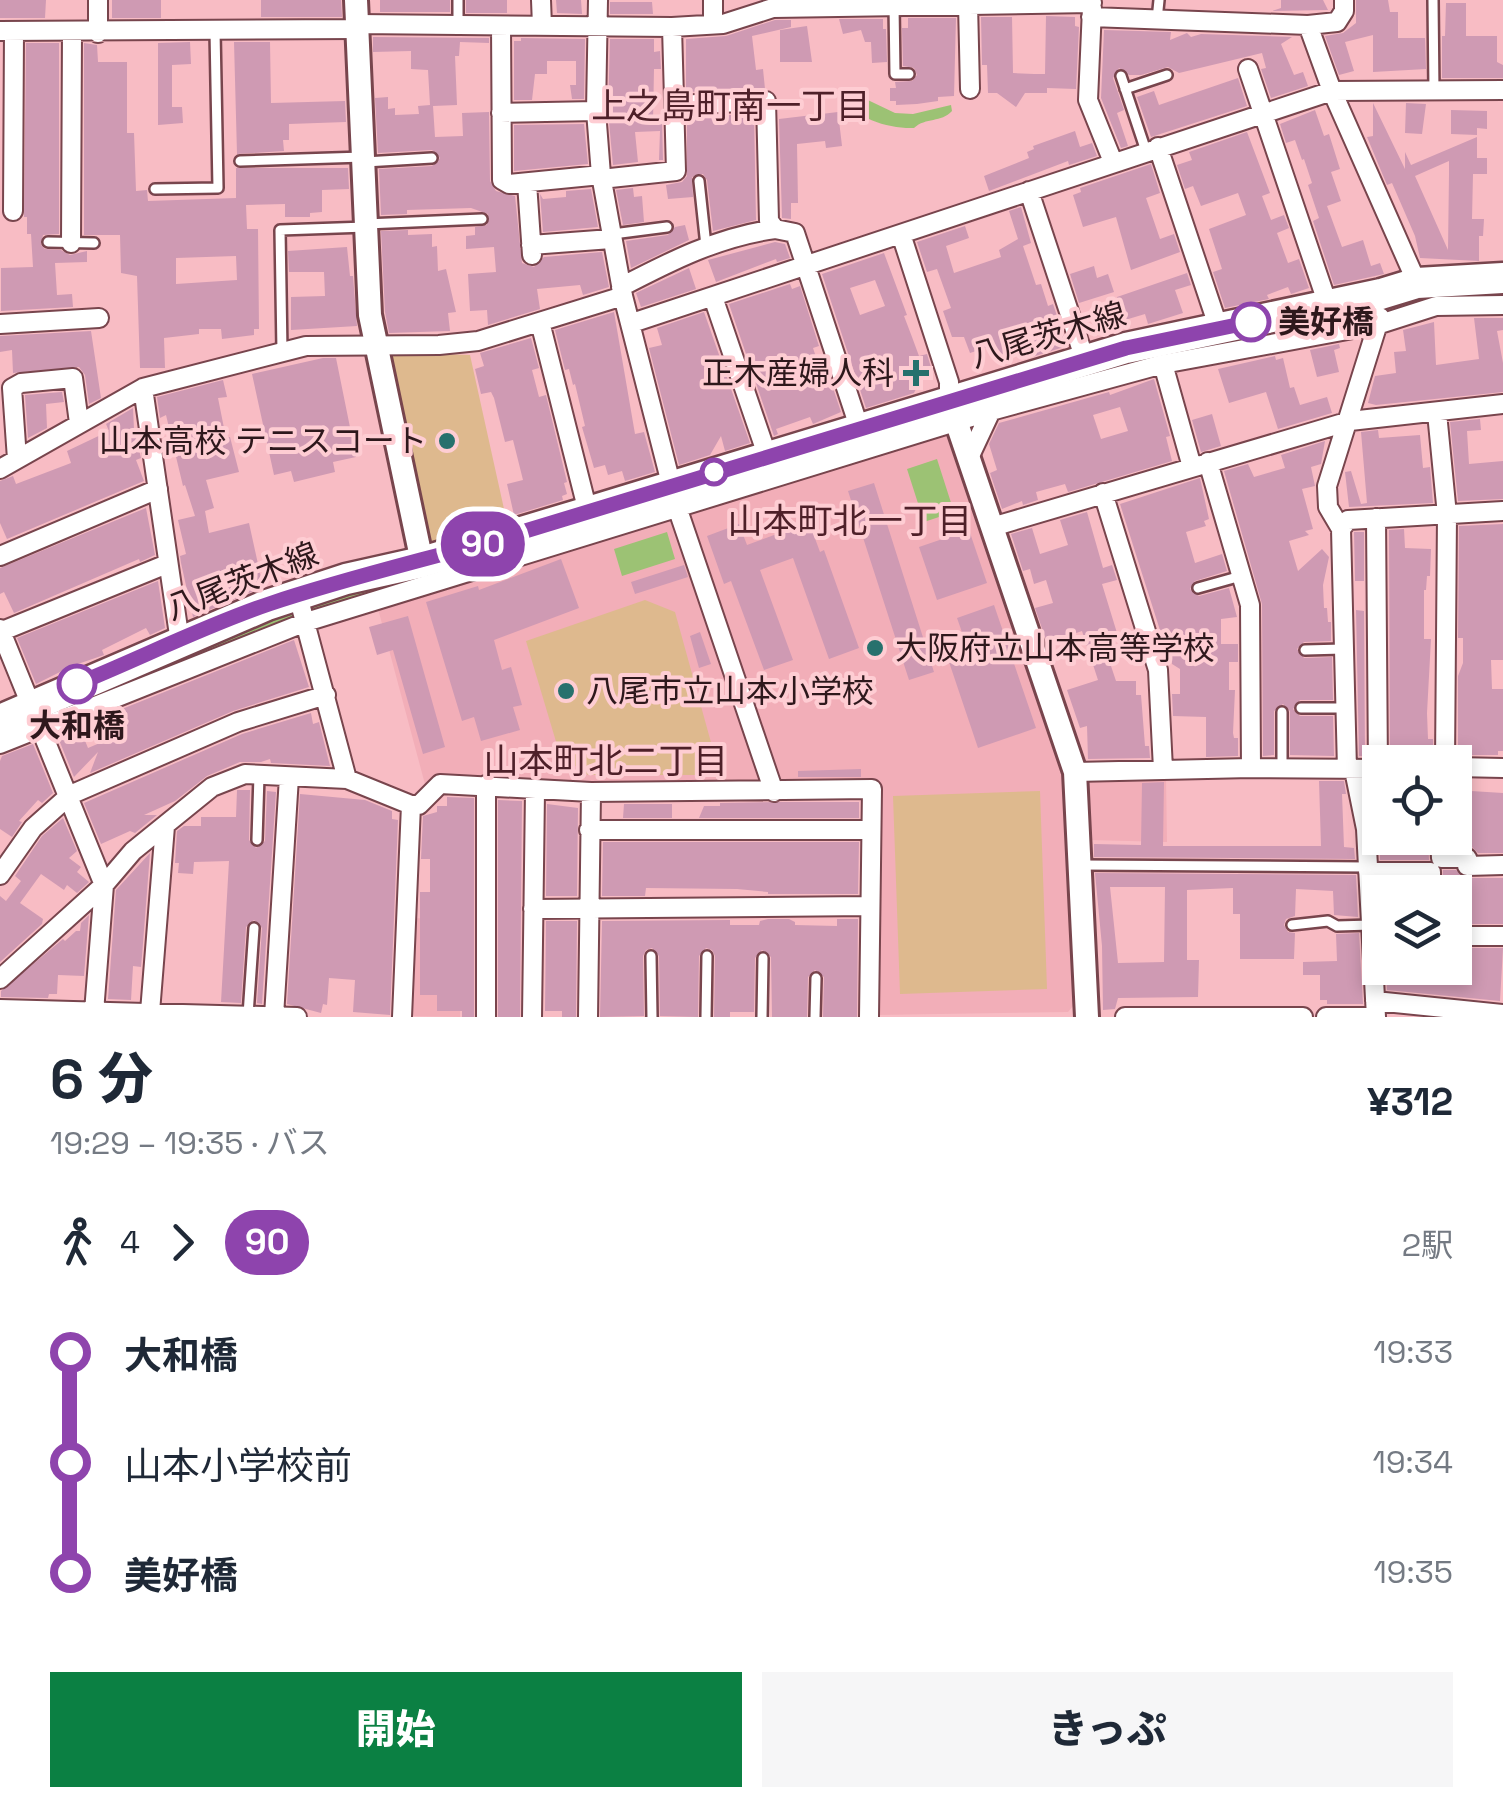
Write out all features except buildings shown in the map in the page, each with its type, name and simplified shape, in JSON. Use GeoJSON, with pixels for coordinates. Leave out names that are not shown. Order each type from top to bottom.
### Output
{"type":"FeatureCollection","features":[{"type":"Feature","properties":{"kind":"main road","name":"八尾茨木線"},"geometry":{"type":"LineString","coordinates":[[0,720],[38,717],[77,684],[266,605],[302,610],[346,579],[422,562],[588,512],[674,497],[767,455],[859,427],[952,410],[1085,360],[1328,305],[1380,309],[1416,283],[1503,278]]}},
{"type":"Feature","properties":{"kind":"street"},"geometry":{"type":"LineString","coordinates":[[98,0],[98,33]]}},
{"type":"Feature","properties":{"kind":"street"},"geometry":{"type":"LineString","coordinates":[[356,0],[370,315],[422,562]]}},
{"type":"Feature","properties":{"kind":"street"},"geometry":{"type":"LineString","coordinates":[[542,0],[542,26]]}},
{"type":"Feature","properties":{"kind":"street"},"geometry":{"type":"LineString","coordinates":[[598,0],[596,111],[601,177],[622,292],[674,497],[774,792]]}},
{"type":"Feature","properties":{"kind":"street"},"geometry":{"type":"LineString","coordinates":[[712,0],[713,24]]}},
{"type":"Feature","properties":{"kind":"street"},"geometry":{"type":"LineString","coordinates":[[13,212],[7,31],[98,33],[458,25],[672,27],[713,24],[773,8],[828,3],[1092,7],[1158,20],[1308,26],[1337,22],[1344,11],[1344,0]]}},
{"type":"Feature","properties":{"kind":"street"},"geometry":{"type":"LineString","coordinates":[[968,4],[970,89]]}},
{"type":"Feature","properties":{"kind":"street"},"geometry":{"type":"LineString","coordinates":[[1092,7],[1088,100],[1113,162]]}},
{"type":"Feature","properties":{"kind":"street"},"geometry":{"type":"LineString","coordinates":[[500,26],[502,180],[509,184],[676,171],[672,27]]}},
{"type":"Feature","properties":{"kind":"street"},"geometry":{"type":"LineString","coordinates":[[1308,26],[1332,91],[1416,283]]}},
{"type":"Feature","properties":{"kind":"street"},"geometry":{"type":"LineString","coordinates":[[72,32],[72,243]]}},
{"type":"Feature","properties":{"kind":"street"},"geometry":{"type":"LineString","coordinates":[[1248,70],[1328,305]]}},
{"type":"Feature","properties":{"kind":"street"},"geometry":{"type":"LineString","coordinates":[[632,324],[1332,91],[1503,90]]}},
{"type":"Feature","properties":{"kind":"street"},"geometry":{"type":"LineString","coordinates":[[674,105],[766,101],[767,209],[775,229]]}},
{"type":"Feature","properties":{"kind":"street"},"geometry":{"type":"LineString","coordinates":[[501,113],[596,111]]}},
{"type":"Feature","properties":{"kind":"street"},"geometry":{"type":"LineString","coordinates":[[1152,149],[1219,329]]}},
{"type":"Feature","properties":{"kind":"street"},"geometry":{"type":"LineString","coordinates":[[526,183],[532,250],[610,236]]}},
{"type":"Feature","properties":{"kind":"street"},"geometry":{"type":"LineString","coordinates":[[1029,190],[1085,360]]}},
{"type":"Feature","properties":{"kind":"street"},"geometry":{"type":"LineString","coordinates":[[0,470],[143,388],[306,346],[439,346],[478,340],[622,292],[706,246],[734,236],[775,229],[795,233],[859,427]]}},
{"type":"Feature","properties":{"kind":"street"},"geometry":{"type":"LineString","coordinates":[[901,234],[949,382],[952,410],[968,460],[1075,772],[1087,1017]]}},
{"type":"Feature","properties":{"kind":"street"},"geometry":{"type":"LineString","coordinates":[[712,297],[767,455]]}},
{"type":"Feature","properties":{"kind":"street"},"geometry":{"type":"LineString","coordinates":[[0,744],[38,717],[302,610],[952,410],[991,411],[1380,309],[1503,305]]}},
{"type":"Feature","properties":{"kind":"street"},"geometry":{"type":"LineString","coordinates":[[1362,796],[1350,770],[1341,529],[1328,507],[1328,486],[1350,422],[1380,309]]}},
{"type":"Feature","properties":{"kind":"street"},"geometry":{"type":"LineString","coordinates":[[0,324],[99,318]]}},
{"type":"Feature","properties":{"kind":"street"},"geometry":{"type":"LineString","coordinates":[[540,322],[588,512]]}},
{"type":"Feature","properties":{"kind":"street"},"geometry":{"type":"LineString","coordinates":[[1163,364],[1250,605],[1251,768]]}},
{"type":"Feature","properties":{"kind":"street"},"geometry":{"type":"LineString","coordinates":[[17,460],[12,388],[21,383],[73,378],[78,423]]}},
{"type":"Feature","properties":{"kind":"street"},"geometry":{"type":"LineString","coordinates":[[143,388],[180,642]]}},
{"type":"Feature","properties":{"kind":"street"},"geometry":{"type":"LineString","coordinates":[[992,527],[1350,422],[1503,404]]}},
{"type":"Feature","properties":{"kind":"street"},"geometry":{"type":"LineString","coordinates":[[968,460],[991,411]]}},
{"type":"Feature","properties":{"kind":"street"},"geometry":{"type":"LineString","coordinates":[[1437,413],[1446,515],[1444,745]]}},
{"type":"Feature","properties":{"kind":"street"},"geometry":{"type":"LineString","coordinates":[[0,556],[158,490]]}},
{"type":"Feature","properties":{"kind":"street"},"geometry":{"type":"LineString","coordinates":[[1103,493],[1158,670],[1162,769]]}},
{"type":"Feature","properties":{"kind":"street"},"geometry":{"type":"LineString","coordinates":[[1341,529],[1348,520],[1503,511]]}},
{"type":"Feature","properties":{"kind":"street"},"geometry":{"type":"LineString","coordinates":[[1376,518],[1379,745]]}},
{"type":"Feature","properties":{"kind":"street"},"geometry":{"type":"LineString","coordinates":[[94,1012],[104,885],[0,631],[167,564]]}},
{"type":"Feature","properties":{"kind":"street"},"geometry":{"type":"LineString","coordinates":[[302,610],[347,779]]}},
{"type":"Feature","properties":{"kind":"street"},"geometry":{"type":"LineString","coordinates":[[0,875],[34,828],[70,795],[238,722],[326,696]]}},
{"type":"Feature","properties":{"kind":"street"},"geometry":{"type":"LineString","coordinates":[[1472,768],[1503,768]]}},
{"type":"Feature","properties":{"kind":"street"},"geometry":{"type":"LineString","coordinates":[[1075,772],[1362,770]]}},
{"type":"Feature","properties":{"kind":"street"},"geometry":{"type":"LineString","coordinates":[[0,979],[104,885],[133,852],[212,787],[245,774],[347,779],[411,806],[419,805],[440,784],[591,792],[872,789],[869,1017]]}},
{"type":"Feature","properties":{"kind":"street"},"geometry":{"type":"LineString","coordinates":[[274,1016],[289,777]]}},
{"type":"Feature","properties":{"kind":"street"},"geometry":{"type":"LineString","coordinates":[[486,786],[486,1017]]}},
{"type":"Feature","properties":{"kind":"street"},"geometry":{"type":"LineString","coordinates":[[532,1017],[536,790]]}},
{"type":"Feature","properties":{"kind":"street"},"geometry":{"type":"LineString","coordinates":[[588,1017],[591,792]]}},
{"type":"Feature","properties":{"kind":"street"},"geometry":{"type":"LineString","coordinates":[[402,1017],[411,806]]}},
{"type":"Feature","properties":{"kind":"street"},"geometry":{"type":"LineString","coordinates":[[142,1014],[165,826]]}},
{"type":"Feature","properties":{"kind":"street"},"geometry":{"type":"LineString","coordinates":[[589,830],[871,830]]}},
{"type":"Feature","properties":{"kind":"street"},"geometry":{"type":"LineString","coordinates":[[1369,855],[1369,875]]}},
{"type":"Feature","properties":{"kind":"street"},"geometry":{"type":"LineString","coordinates":[[1440,855],[1466,858],[1467,866],[1503,864]]}},
{"type":"Feature","properties":{"kind":"street"},"geometry":{"type":"LineString","coordinates":[[1368,869],[1431,875]]}},
{"type":"Feature","properties":{"kind":"street"},"geometry":{"type":"LineString","coordinates":[[533,909],[870,906]]}},
{"type":"Feature","properties":{"kind":"street"},"geometry":{"type":"LineString","coordinates":[[1472,936],[1503,936]]}},
{"type":"Feature","properties":{"kind":"street"},"geometry":{"type":"LineString","coordinates":[[1375,985],[1376,1012]]}},
{"type":"Feature","properties":{"kind":"street"},"geometry":{"type":"LineString","coordinates":[[0,1009],[35,1014],[297,1017]]}},
{"type":"Feature","properties":{"kind":"street"},"geometry":{"type":"LineString","coordinates":[[1326,1017],[1376,1012],[1503,1014]]}},
{"type":"Feature","properties":{"kind":"street"},"geometry":{"type":"LineString","coordinates":[[1125,1017],[1303,1017]]}},
{"type":"Feature","properties":{"kind":"lane"},"geometry":{"type":"LineString","coordinates":[[458,0],[458,25]]}},
{"type":"Feature","properties":{"kind":"lane"},"geometry":{"type":"LineString","coordinates":[[1158,20],[1159,0]]}},
{"type":"Feature","properties":{"kind":"lane"},"geometry":{"type":"LineString","coordinates":[[1434,0],[1434,90]]}},
{"type":"Feature","properties":{"kind":"lane"},"geometry":{"type":"LineString","coordinates":[[894,5],[894,74],[909,74]]}},
{"type":"Feature","properties":{"kind":"lane"},"geometry":{"type":"LineString","coordinates":[[155,189],[218,188],[216,31]]}},
{"type":"Feature","properties":{"kind":"lane"},"geometry":{"type":"LineString","coordinates":[[1121,76],[1152,149]]}},
{"type":"Feature","properties":{"kind":"lane"},"geometry":{"type":"LineString","coordinates":[[1126,89],[1167,76]]}},
{"type":"Feature","properties":{"kind":"lane"},"geometry":{"type":"LineString","coordinates":[[240,161],[432,158]]}},
{"type":"Feature","properties":{"kind":"lane"},"geometry":{"type":"LineString","coordinates":[[698,181],[706,246]]}},
{"type":"Feature","properties":{"kind":"lane"},"geometry":{"type":"LineString","coordinates":[[282,351],[280,230],[482,219]]}},
{"type":"Feature","properties":{"kind":"lane"},"geometry":{"type":"LineString","coordinates":[[610,236],[667,226]]}},
{"type":"Feature","properties":{"kind":"lane"},"geometry":{"type":"LineString","coordinates":[[48,242],[94,243]]}},
{"type":"Feature","properties":{"kind":"lane"},"geometry":{"type":"LineString","coordinates":[[1198,588],[1241,576]]}},
{"type":"Feature","properties":{"kind":"lane"},"geometry":{"type":"LineString","coordinates":[[1305,650],[1344,649]]}},
{"type":"Feature","properties":{"kind":"lane"},"geometry":{"type":"LineString","coordinates":[[1301,708],[1346,708]]}},
{"type":"Feature","properties":{"kind":"lane"},"geometry":{"type":"LineString","coordinates":[[1282,712],[1282,768]]}},
{"type":"Feature","properties":{"kind":"lane"},"geometry":{"type":"LineString","coordinates":[[257,840],[259,775]]}},
{"type":"Feature","properties":{"kind":"lane"},"geometry":{"type":"LineString","coordinates":[[1080,864],[1368,869]]}},
{"type":"Feature","properties":{"kind":"lane"},"geometry":{"type":"LineString","coordinates":[[1292,925],[1328,922],[1362,930]]}},
{"type":"Feature","properties":{"kind":"lane"},"geometry":{"type":"LineString","coordinates":[[248,1016],[254,928]]}},
{"type":"Feature","properties":{"kind":"lane"},"geometry":{"type":"LineString","coordinates":[[651,956],[652,1017]]}},
{"type":"Feature","properties":{"kind":"lane"},"geometry":{"type":"LineString","coordinates":[[706,1017],[707,956]]}},
{"type":"Feature","properties":{"kind":"lane"},"geometry":{"type":"LineString","coordinates":[[762,1017],[763,958]]}},
{"type":"Feature","properties":{"kind":"lane"},"geometry":{"type":"LineString","coordinates":[[815,1017],[816,978]]}},
{"type":"Feature","properties":{"kind":"shaded area"},"geometry":{"type":"Polygon","coordinates":[[[851,92],[895,113],[913,114],[951,105],[952,111],[914,128],[894,127],[856,110],[845,95],[851,92]]]}},
{"type":"Feature","properties":{"kind":"shaded area","name":"山本高校 テニスコート"},"geometry":{"type":"Polygon","coordinates":[[[386,352],[470,355],[508,527],[428,553],[386,352]]]}},
{"type":"Feature","properties":{"kind":"shaded area","name":"大阪府立山本高等学校"},"geometry":{"type":"Polygon","coordinates":[[[946,428],[1065,778],[1073,1006],[1068,1012],[876,1015],[877,784],[775,786],[685,518],[688,512],[946,428]]]}},
{"type":"Feature","properties":{"kind":"shaded area"},"geometry":{"type":"Polygon","coordinates":[[[937,459],[954,512],[924,522],[907,469],[937,459]]]}},
{"type":"Feature","properties":{"kind":"shaded area","name":"八尾市立山本小学校"},"geometry":{"type":"Polygon","coordinates":[[[674,518],[765,789],[426,788],[377,605],[674,518]]]}},
{"type":"Feature","properties":{"kind":"shaded area"},"geometry":{"type":"Polygon","coordinates":[[[667,532],[675,559],[622,576],[614,549],[667,532]]]}},
{"type":"Feature","properties":{"kind":"shaded area"},"geometry":{"type":"Polygon","coordinates":[[[645,600],[675,612],[720,775],[588,775],[560,755],[526,641],[645,600]]]}},
{"type":"Feature","properties":{"kind":"shaded area"},"geometry":{"type":"Polygon","coordinates":[[[1166,777],[1167,842],[1090,840],[1087,782],[1166,777]]]}},
{"type":"Feature","properties":{"kind":"shaded area"},"geometry":{"type":"Polygon","coordinates":[[[1040,791],[1047,989],[900,994],[893,796],[1040,791]]]}},
{"type":"Feature","properties":{"kind":"shaded area"},"geometry":{"type":"Polygon","coordinates":[[[412,918],[462,920],[460,1017],[414,1016],[408,1010],[412,918]]]}},
{"type":"Feature","properties":{"kind":"waterway"},"geometry":{"type":"LineString","coordinates":[[1481,294],[1503,294]]}},
{"type":"Feature","properties":{"kind":"waterway"},"geometry":{"type":"LineString","coordinates":[[1192,349],[1299,326]]}},
{"type":"Feature","properties":{"kind":"waterway"},"geometry":{"type":"LineString","coordinates":[[1110,368],[1147,359]]}},
{"type":"Feature","properties":{"kind":"waterway"},"geometry":{"type":"LineString","coordinates":[[184,657],[317,606],[395,583]]}},
{"type":"Feature","properties":{"kind":"bus line","name":"90"},"geometry":{"type":"LineString","coordinates":[[77,684],[266,605],[346,579],[422,562],[1126,348],[1251,322]]}},
{"type":"Feature","properties":{"kind":"place","name":"美好橋"},"geometry":{"type":"Point","coordinates":[1251,322]}},
{"type":"Feature","properties":{"kind":"place","name":"正木産婦人科"},"geometry":{"type":"Point","coordinates":[916,373]}},
{"type":"Feature","properties":{"kind":"place","name":"山本高校 テニスコート"},"geometry":{"type":"Point","coordinates":[447,441]}},
{"type":"Feature","properties":{"kind":"place","name":"大阪府立山本高等学校"},"geometry":{"type":"Point","coordinates":[875,648]}},
{"type":"Feature","properties":{"kind":"place","name":"大和橋"},"geometry":{"type":"Point","coordinates":[77,684]}},
{"type":"Feature","properties":{"kind":"place","name":"八尾市立山本小学校"},"geometry":{"type":"Point","coordinates":[566,691]}},
{"type":"Feature","properties":{"kind":"district","name":"上之島町南一丁目"},"geometry":{"type":"Point","coordinates":[731,106]}},
{"type":"Feature","properties":{"kind":"district","name":"山本町北一丁目"},"geometry":{"type":"Point","coordinates":[850,521]}},
{"type":"Feature","properties":{"kind":"district","name":"山本町北二丁目"},"geometry":{"type":"Point","coordinates":[606,761]}}]}
